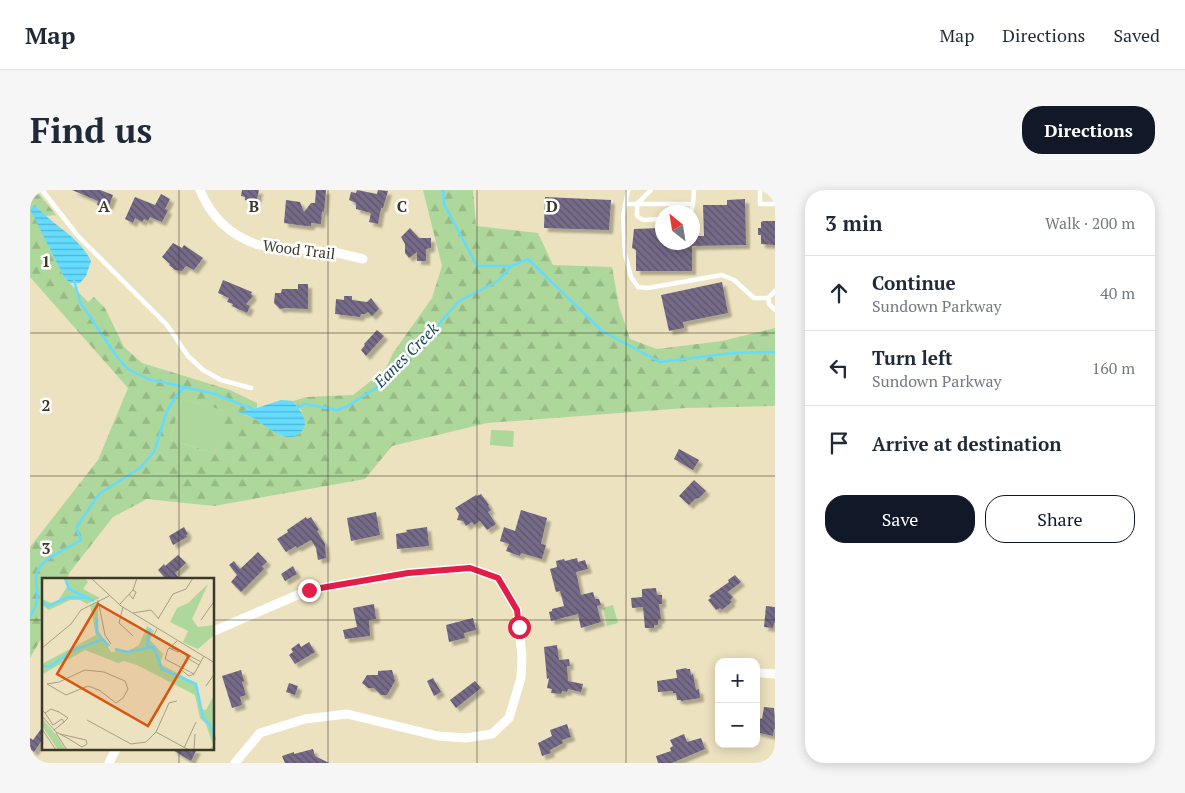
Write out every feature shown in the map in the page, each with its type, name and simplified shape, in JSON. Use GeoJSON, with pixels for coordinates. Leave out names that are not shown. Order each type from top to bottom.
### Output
{"type":"FeatureCollection","features":[{"type":"Feature","properties":{"kind":"street","name":"Wood Trail"},"geometry":{"type":"LineString","coordinates":[[200,190],[205,201],[222,224],[238,237],[248,242],[258,245],[338,253],[363,259]]}},
{"type":"Feature","properties":{"kind":"street"},"geometry":{"type":"LineString","coordinates":[[215,630],[309,590],[408,573],[470,568],[498,578],[517,610],[522,656],[521,678],[509,718],[492,734],[466,738],[438,736],[347,714],[305,719],[260,732],[235,763]]}},
{"type":"Feature","properties":{"kind":"street"},"geometry":{"type":"LineString","coordinates":[[761,673],[775,674]]}},
{"type":"Feature","properties":{"kind":"street"},"geometry":{"type":"LineString","coordinates":[[109,763],[116,750]]}},
{"type":"Feature","properties":{"kind":"lane"},"geometry":{"type":"LineString","coordinates":[[42,190],[78,236],[167,325],[188,356],[203,370],[221,380],[251,388]]}},
{"type":"Feature","properties":{"kind":"lane"},"geometry":{"type":"LineString","coordinates":[[628,190],[623,216],[625,254],[631,278],[638,286],[648,288],[722,275],[734,280],[754,298],[768,298],[775,291]]}},
{"type":"Feature","properties":{"kind":"lane"},"geometry":{"type":"LineString","coordinates":[[651,190],[637,204],[637,216],[643,220],[655,219]]}},
{"type":"Feature","properties":{"kind":"lane"},"geometry":{"type":"LineString","coordinates":[[625,204],[693,204],[694,190]]}},
{"type":"Feature","properties":{"kind":"lane"},"geometry":{"type":"LineString","coordinates":[[760,190],[760,204],[775,204]]}},
{"type":"Feature","properties":{"kind":"lane"},"geometry":{"type":"LineString","coordinates":[[768,298],[769,304],[775,310]]}},
{"type":"Feature","properties":{"kind":"green space"},"geometry":{"type":"Polygon","coordinates":[[[30,190],[36,190],[56,215],[45,216],[35,205],[51,250],[64,277],[88,302],[94,297],[105,308],[124,347],[142,363],[230,390],[257,403],[257,408],[238,412],[253,418],[283,436],[302,411],[293,401],[307,397],[353,395],[385,370],[393,353],[432,298],[442,266],[423,190],[473,190],[476,226],[538,233],[553,265],[612,267],[619,306],[630,339],[657,349],[722,341],[775,328],[775,406],[686,408],[487,423],[392,446],[365,479],[214,506],[147,499],[113,517],[70,572],[67,578],[42,578],[42,637],[30,658],[30,547],[98,460],[128,388],[30,277],[30,190]],[[182,399],[170,440],[215,453],[226,411],[182,399]]]}},
{"type":"Feature","properties":{"kind":"green space"},"geometry":{"type":"Polygon","coordinates":[[[182,399],[227,411],[215,453],[170,440],[182,399]]]}},
{"type":"Feature","properties":{"kind":"green space"},"geometry":{"type":"Polygon","coordinates":[[[491,430],[514,431],[513,447],[490,445],[491,430]]]}},
{"type":"Feature","properties":{"kind":"green space"},"geometry":{"type":"Polygon","coordinates":[[[613,605],[618,623],[607,626],[603,608],[613,605]]]}},
{"type":"Feature","properties":{"kind":"water"},"geometry":{"type":"Polygon","coordinates":[[[35,205],[86,252],[91,261],[86,276],[80,283],[70,283],[64,277],[30,209],[35,205]]]}},
{"type":"Feature","properties":{"kind":"water"},"geometry":{"type":"Polygon","coordinates":[[[281,400],[293,401],[304,418],[305,426],[298,435],[286,437],[253,418],[237,412],[257,408],[281,400]]]}},
{"type":"Feature","properties":{"kind":"building"},"geometry":{"type":"Polygon","coordinates":[[[72,190],[100,190],[113,195],[109,206],[106,205],[105,208],[97,205],[98,201],[72,190]]]}},
{"type":"Feature","properties":{"kind":"building"},"geometry":{"type":"Polygon","coordinates":[[[242,190],[259,190],[255,202],[245,200],[245,197],[241,196],[242,190]]]}},
{"type":"Feature","properties":{"kind":"building"},"geometry":{"type":"Polygon","coordinates":[[[316,190],[326,190],[321,224],[311,223],[311,226],[306,226],[284,223],[286,200],[300,202],[304,212],[311,203],[315,203],[316,190]]]}},
{"type":"Feature","properties":{"kind":"building"},"geometry":{"type":"Polygon","coordinates":[[[357,190],[377,194],[378,190],[388,191],[383,208],[381,208],[378,224],[369,222],[371,213],[356,209],[356,203],[349,200],[351,192],[356,193],[357,190]]]}},
{"type":"Feature","properties":{"kind":"building"},"geometry":{"type":"Polygon","coordinates":[[[161,194],[170,199],[165,209],[168,210],[162,222],[150,217],[148,221],[144,219],[142,222],[135,218],[133,223],[125,219],[135,197],[155,205],[161,194]]]}},
{"type":"Feature","properties":{"kind":"building"},"geometry":{"type":"Polygon","coordinates":[[[545,197],[611,200],[609,230],[544,228],[545,197]]]}},
{"type":"Feature","properties":{"kind":"building"},"geometry":{"type":"Polygon","coordinates":[[[745,199],[746,245],[700,246],[700,236],[704,236],[703,205],[727,205],[727,200],[745,199]]]}},
{"type":"Feature","properties":{"kind":"building"},"geometry":{"type":"Polygon","coordinates":[[[775,221],[775,245],[761,244],[761,235],[758,235],[758,228],[761,228],[761,222],[775,221]]]}},
{"type":"Feature","properties":{"kind":"building"},"geometry":{"type":"Polygon","coordinates":[[[410,228],[419,238],[431,238],[431,248],[426,249],[426,261],[417,261],[417,252],[409,258],[405,253],[405,244],[401,237],[410,228]]]}},
{"type":"Feature","properties":{"kind":"building"},"geometry":{"type":"Polygon","coordinates":[[[655,228],[655,250],[692,250],[692,271],[636,271],[636,250],[632,248],[634,229],[655,228]]]}},
{"type":"Feature","properties":{"kind":"building"},"geometry":{"type":"Polygon","coordinates":[[[173,243],[182,248],[184,245],[203,258],[194,270],[186,266],[182,271],[175,270],[162,257],[173,243]]]}},
{"type":"Feature","properties":{"kind":"building"},"geometry":{"type":"Polygon","coordinates":[[[223,280],[252,292],[253,296],[246,304],[250,306],[247,313],[232,306],[233,304],[227,302],[229,298],[218,293],[223,280]]]}},
{"type":"Feature","properties":{"kind":"building"},"geometry":{"type":"Polygon","coordinates":[[[722,282],[728,313],[683,322],[684,328],[669,331],[661,295],[722,282]]]}},
{"type":"Feature","properties":{"kind":"building"},"geometry":{"type":"Polygon","coordinates":[[[298,284],[308,284],[308,309],[280,309],[274,303],[275,293],[281,293],[282,289],[298,289],[298,284]]]}},
{"type":"Feature","properties":{"kind":"building"},"geometry":{"type":"Polygon","coordinates":[[[344,296],[352,296],[352,300],[367,302],[371,298],[379,309],[372,316],[368,312],[361,314],[360,317],[335,314],[336,299],[344,300],[344,296]]]}},
{"type":"Feature","properties":{"kind":"building"},"geometry":{"type":"Polygon","coordinates":[[[377,330],[384,336],[366,356],[361,350],[377,330]]]}},
{"type":"Feature","properties":{"kind":"building"},"geometry":{"type":"Polygon","coordinates":[[[679,449],[699,460],[693,470],[674,459],[679,449]]]}},
{"type":"Feature","properties":{"kind":"building"},"geometry":{"type":"Polygon","coordinates":[[[694,480],[706,491],[689,505],[679,496],[694,480]]]}},
{"type":"Feature","properties":{"kind":"building"},"geometry":{"type":"Polygon","coordinates":[[[481,494],[489,505],[491,510],[488,512],[496,524],[487,530],[480,521],[474,525],[472,522],[466,526],[463,521],[457,520],[459,514],[455,508],[481,494]]]}},
{"type":"Feature","properties":{"kind":"building"},"geometry":{"type":"Polygon","coordinates":[[[521,510],[547,518],[541,544],[546,545],[542,559],[521,553],[520,556],[506,551],[509,544],[500,541],[504,527],[515,531],[521,510]]]}},
{"type":"Feature","properties":{"kind":"building"},"geometry":{"type":"Polygon","coordinates":[[[376,512],[380,535],[351,541],[347,518],[376,512]]]}},
{"type":"Feature","properties":{"kind":"building"},"geometry":{"type":"Polygon","coordinates":[[[306,517],[307,519],[311,517],[319,530],[317,531],[325,544],[326,558],[318,560],[316,548],[311,540],[286,552],[277,539],[306,517]]]}},
{"type":"Feature","properties":{"kind":"building"},"geometry":{"type":"Polygon","coordinates":[[[184,527],[188,534],[186,535],[187,537],[173,545],[169,536],[184,527]]]}},
{"type":"Feature","properties":{"kind":"building"},"geometry":{"type":"Polygon","coordinates":[[[427,527],[429,546],[397,549],[396,534],[407,532],[406,530],[427,527]]]}},
{"type":"Feature","properties":{"kind":"building"},"geometry":{"type":"Polygon","coordinates":[[[258,552],[267,562],[262,566],[264,569],[241,592],[231,582],[237,575],[229,565],[234,561],[240,569],[258,552]]]}},
{"type":"Feature","properties":{"kind":"building"},"geometry":{"type":"Polygon","coordinates":[[[178,555],[186,563],[175,573],[179,578],[165,578],[158,570],[164,564],[165,566],[178,555]]]}},
{"type":"Feature","properties":{"kind":"building"},"geometry":{"type":"Polygon","coordinates":[[[577,558],[578,562],[585,560],[588,569],[576,572],[581,595],[593,592],[595,599],[599,599],[601,605],[597,606],[601,622],[581,628],[578,614],[551,621],[549,612],[552,609],[564,606],[560,591],[556,592],[550,569],[557,567],[556,561],[577,558]]]}},
{"type":"Feature","properties":{"kind":"building"},"geometry":{"type":"Polygon","coordinates":[[[293,566],[297,574],[285,581],[281,574],[293,566]]]}},
{"type":"Feature","properties":{"kind":"building"},"geometry":{"type":"Polygon","coordinates":[[[735,575],[741,582],[728,592],[733,597],[730,600],[732,602],[722,610],[720,608],[716,610],[708,600],[711,598],[709,596],[729,582],[728,580],[735,575]]]}},
{"type":"Feature","properties":{"kind":"building"},"geometry":{"type":"Polygon","coordinates":[[[656,588],[657,595],[662,595],[662,604],[659,604],[661,619],[658,620],[658,625],[654,625],[654,628],[645,628],[643,607],[632,608],[631,598],[642,597],[642,589],[656,588]]]}},
{"type":"Feature","properties":{"kind":"building"},"geometry":{"type":"Polygon","coordinates":[[[374,604],[376,619],[369,620],[370,636],[345,639],[343,630],[357,627],[353,608],[374,604]]]}},
{"type":"Feature","properties":{"kind":"building"},"geometry":{"type":"Polygon","coordinates":[[[766,606],[775,607],[775,623],[773,628],[764,627],[766,606]]]}},
{"type":"Feature","properties":{"kind":"building"},"geometry":{"type":"Polygon","coordinates":[[[473,618],[476,630],[464,633],[465,638],[449,642],[446,625],[473,618]]]}},
{"type":"Feature","properties":{"kind":"building"},"geometry":{"type":"Polygon","coordinates":[[[309,642],[315,652],[295,664],[289,655],[293,652],[291,649],[299,643],[301,647],[309,642]]]}},
{"type":"Feature","properties":{"kind":"building"},"geometry":{"type":"Polygon","coordinates":[[[557,645],[559,660],[569,659],[570,666],[567,666],[568,681],[583,684],[581,692],[568,689],[567,692],[562,691],[561,694],[551,693],[552,689],[547,688],[549,678],[547,679],[544,647],[557,645]]]}},
{"type":"Feature","properties":{"kind":"building"},"geometry":{"type":"Polygon","coordinates":[[[690,669],[691,675],[693,674],[696,690],[699,689],[700,698],[681,701],[677,700],[676,693],[673,693],[673,691],[658,692],[657,681],[677,678],[676,670],[690,669]]]}},
{"type":"Feature","properties":{"kind":"building"},"geometry":{"type":"Polygon","coordinates":[[[241,670],[246,695],[240,697],[242,705],[232,708],[222,676],[241,670]]]}},
{"type":"Feature","properties":{"kind":"building"},"geometry":{"type":"Polygon","coordinates":[[[392,670],[395,681],[387,695],[381,695],[374,688],[368,688],[362,683],[367,675],[378,675],[378,671],[392,670]]]}},
{"type":"Feature","properties":{"kind":"building"},"geometry":{"type":"Polygon","coordinates":[[[433,678],[441,692],[434,696],[427,681],[433,678]]]}},
{"type":"Feature","properties":{"kind":"building"},"geometry":{"type":"Polygon","coordinates":[[[475,681],[481,688],[456,708],[450,700],[475,681]]]}},
{"type":"Feature","properties":{"kind":"building"},"geometry":{"type":"Polygon","coordinates":[[[289,683],[298,686],[295,695],[286,692],[289,683]]]}},
{"type":"Feature","properties":{"kind":"building"},"geometry":{"type":"Polygon","coordinates":[[[764,707],[774,708],[775,729],[773,736],[760,733],[760,718],[762,719],[764,707]]]}},
{"type":"Feature","properties":{"kind":"building"},"geometry":{"type":"Polygon","coordinates":[[[567,724],[571,737],[562,740],[563,743],[550,750],[551,753],[542,756],[538,743],[552,736],[550,730],[567,724]]]}},
{"type":"Feature","properties":{"kind":"building"},"geometry":{"type":"Polygon","coordinates":[[[42,728],[42,740],[34,752],[30,749],[30,738],[33,740],[42,728]]]}},
{"type":"Feature","properties":{"kind":"building"},"geometry":{"type":"Polygon","coordinates":[[[684,734],[687,742],[701,738],[705,749],[672,763],[658,763],[656,756],[671,751],[670,748],[673,746],[670,740],[684,734]]]}},
{"type":"Feature","properties":{"kind":"building"},"geometry":{"type":"Polygon","coordinates":[[[313,749],[315,756],[329,763],[285,763],[282,756],[294,752],[294,754],[313,749]]]}},
{"type":"Feature","properties":{"kind":"building"},"geometry":{"type":"Polygon","coordinates":[[[173,750],[196,750],[191,761],[173,750]]]}},
{"type":"Feature","properties":{"kind":"waterway"},"geometry":{"type":"LineString","coordinates":[[443,190],[444,204],[477,266],[511,266]]}},
{"type":"Feature","properties":{"kind":"waterway","name":"Eanes Creek"},"geometry":{"type":"LineString","coordinates":[[296,408],[305,404],[337,410],[346,407],[381,385],[407,360],[459,301],[498,281],[511,266],[528,259],[602,331],[660,362],[733,353],[775,352]]}},
{"type":"Feature","properties":{"kind":"waterway","name":"Eanes Creek"},"geometry":{"type":"LineString","coordinates":[[74,280],[80,302],[117,357],[128,369],[148,379],[215,394],[255,410]]}},
{"type":"Feature","properties":{"kind":"waterway"},"geometry":{"type":"LineString","coordinates":[[30,616],[37,601],[36,579],[39,568],[52,556],[81,540],[76,528],[99,494],[140,468],[154,452],[167,411],[176,396],[185,387]]}},
{"type":"Feature","properties":{"kind":"route"},"geometry":{"type":"LineString","coordinates":[[309,590],[408,573],[470,568],[498,578],[517,610],[519,627]]}}]}
